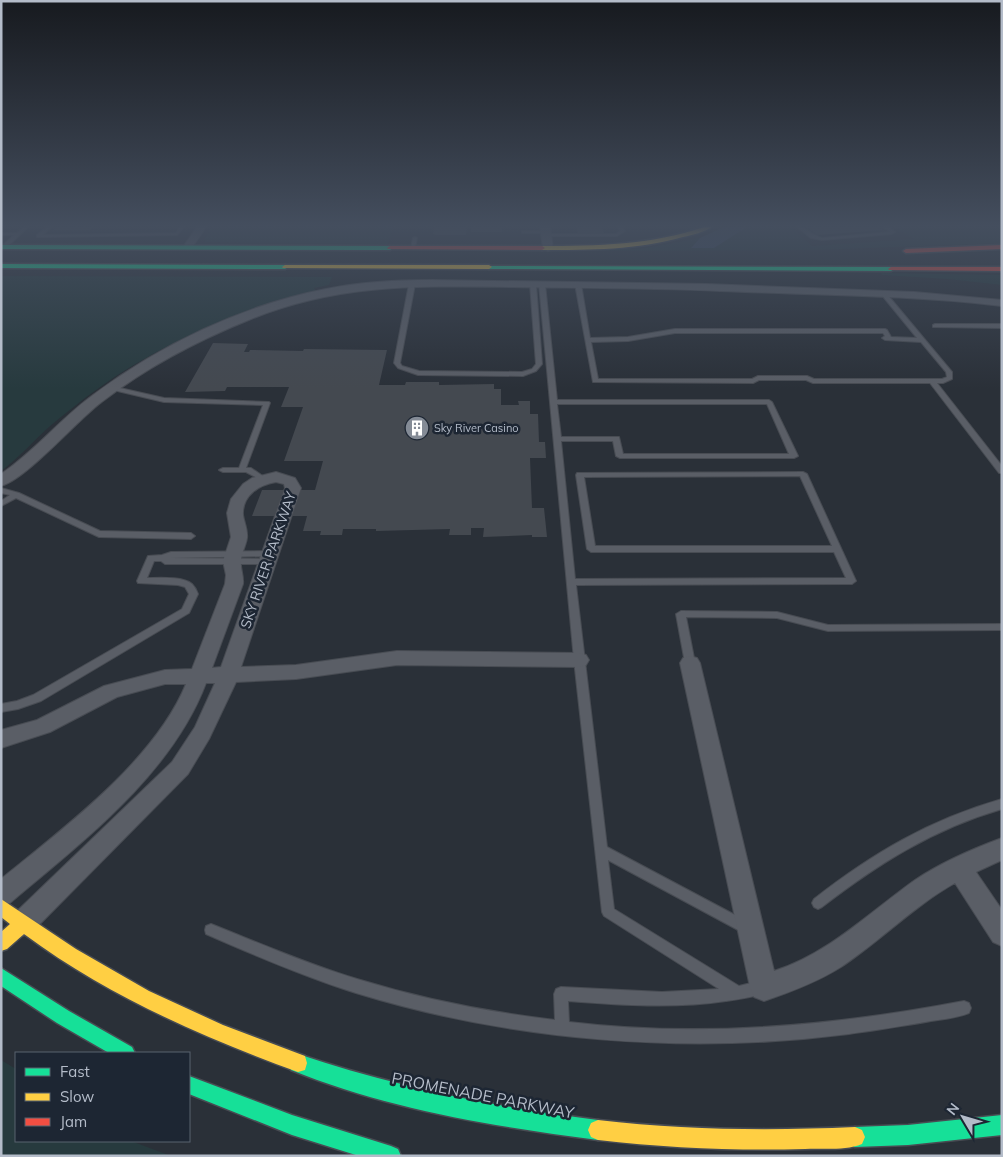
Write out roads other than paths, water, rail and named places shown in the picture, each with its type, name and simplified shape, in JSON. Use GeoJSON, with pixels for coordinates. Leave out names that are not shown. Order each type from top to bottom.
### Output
{"type":"FeatureCollection","features":[{"type":"Feature","properties":{"kind":"main road","name":"PROMENADE PARKWAY"},"geometry":{"type":"LineString","coordinates":[[1,907],[22,924],[88,966],[200,1026],[313,1070],[403,1097],[462,1110],[557,1128],[689,1142],[770,1144],[875,1140],[953,1133],[1002,1125]]}},
{"type":"Feature","properties":{"kind":"main road"},"geometry":{"type":"LineString","coordinates":[[1,943],[22,924]]}},
{"type":"Feature","properties":{"kind":"main road"},"geometry":{"type":"LineString","coordinates":[[1,976],[63,1017],[124,1052]]}},
{"type":"Feature","properties":{"kind":"main road"},"geometry":{"type":"LineString","coordinates":[[190,1084],[292,1125],[391,1156]]}},
{"type":"Feature","properties":{"kind":"street"},"geometry":{"type":"LineString","coordinates":[[1,481],[23,466],[62,428],[111,388],[182,345],[264,310],[341,289],[412,284],[578,284],[944,296],[1002,303]]}},
{"type":"Feature","properties":{"kind":"street","name":"SKY RIVER PARKWAY"},"geometry":{"type":"LineString","coordinates":[[1,895],[111,800],[142,768],[176,724],[187,706],[234,584],[233,558],[239,537],[235,517],[237,506],[248,487],[263,479],[281,478],[290,482],[293,488],[270,558],[206,730],[180,768],[22,924]]}},
{"type":"Feature","properties":{"kind":"street"},"geometry":{"type":"LineString","coordinates":[[1,739],[43,726],[94,698],[129,685],[165,677],[296,672],[397,658],[579,660]]}},
{"type":"Feature","properties":{"kind":"street"},"geometry":{"type":"LineString","coordinates":[[690,663],[764,987],[799,976],[820,966],[839,954],[926,887],[959,868],[1000,853]]}},
{"type":"Feature","properties":{"kind":"street"},"geometry":{"type":"LineString","coordinates":[[959,868],[1002,933]]}},
{"type":"Feature","properties":{"kind":"lane"},"geometry":{"type":"LineString","coordinates":[[412,284],[397,363],[400,367],[418,373],[523,374],[534,370],[539,364],[537,284]]}},
{"type":"Feature","properties":{"kind":"lane"},"geometry":{"type":"LineString","coordinates":[[537,284],[553,402],[579,660],[608,912],[738,993]]}},
{"type":"Feature","properties":{"kind":"lane"},"geometry":{"type":"LineString","coordinates":[[578,284],[595,381],[753,381],[760,384],[810,384],[813,381],[932,381],[950,378],[950,374],[884,294]]}},
{"type":"Feature","properties":{"kind":"lane"},"geometry":{"type":"LineString","coordinates":[[935,326],[1002,326]]}},
{"type":"Feature","properties":{"kind":"lane"},"geometry":{"type":"LineString","coordinates":[[588,340],[628,339],[675,331],[860,331],[890,339],[922,340]]}},
{"type":"Feature","properties":{"kind":"lane"},"geometry":{"type":"LineString","coordinates":[[932,381],[999,464],[1002,471]]}},
{"type":"Feature","properties":{"kind":"lane"},"geometry":{"type":"LineString","coordinates":[[111,388],[164,400],[267,403],[242,469]]}},
{"type":"Feature","properties":{"kind":"lane"},"geometry":{"type":"LineString","coordinates":[[553,402],[769,402],[794,456],[620,456],[616,439],[557,439]]}},
{"type":"Feature","properties":{"kind":"lane"},"geometry":{"type":"LineString","coordinates":[[223,470],[242,469],[253,472],[263,479]]}},
{"type":"Feature","properties":{"kind":"lane"},"geometry":{"type":"LineString","coordinates":[[571,582],[852,581],[803,474],[580,475],[590,549],[837,549]]}},
{"type":"Feature","properties":{"kind":"lane"},"geometry":{"type":"LineString","coordinates":[[1,490],[16,495],[99,534],[191,536]]}},
{"type":"Feature","properties":{"kind":"lane"},"geometry":{"type":"LineString","coordinates":[[1,504],[16,495]]}},
{"type":"Feature","properties":{"kind":"lane"},"geometry":{"type":"LineString","coordinates":[[1,708],[18,705],[37,698],[183,614],[189,608],[194,594],[191,587],[179,582],[141,580],[151,558],[163,558],[165,561],[270,558]]}},
{"type":"Feature","properties":{"kind":"lane"},"geometry":{"type":"LineString","coordinates":[[690,663],[682,614],[777,616],[828,628],[1002,627]]}},
{"type":"Feature","properties":{"kind":"lane"},"geometry":{"type":"LineString","coordinates":[[818,903],[866,867],[908,842],[970,814],[1002,804]]}},
{"type":"Feature","properties":{"kind":"lane"},"geometry":{"type":"LineString","coordinates":[[602,850],[751,930]]}},
{"type":"Feature","properties":{"kind":"lane"},"geometry":{"type":"LineString","coordinates":[[211,930],[264,953],[380,992],[478,1016],[562,1028],[678,1035],[760,1034],[871,1024],[964,1008]]}},
{"type":"Feature","properties":{"kind":"lane"},"geometry":{"type":"LineString","coordinates":[[562,1028],[561,994],[636,999],[675,999],[710,997],[764,987]]}},
{"type":"Feature","properties":{"kind":"place","name":"Sky River Casino"},"geometry":{"type":"Point","coordinates":[417,428]}}]}
